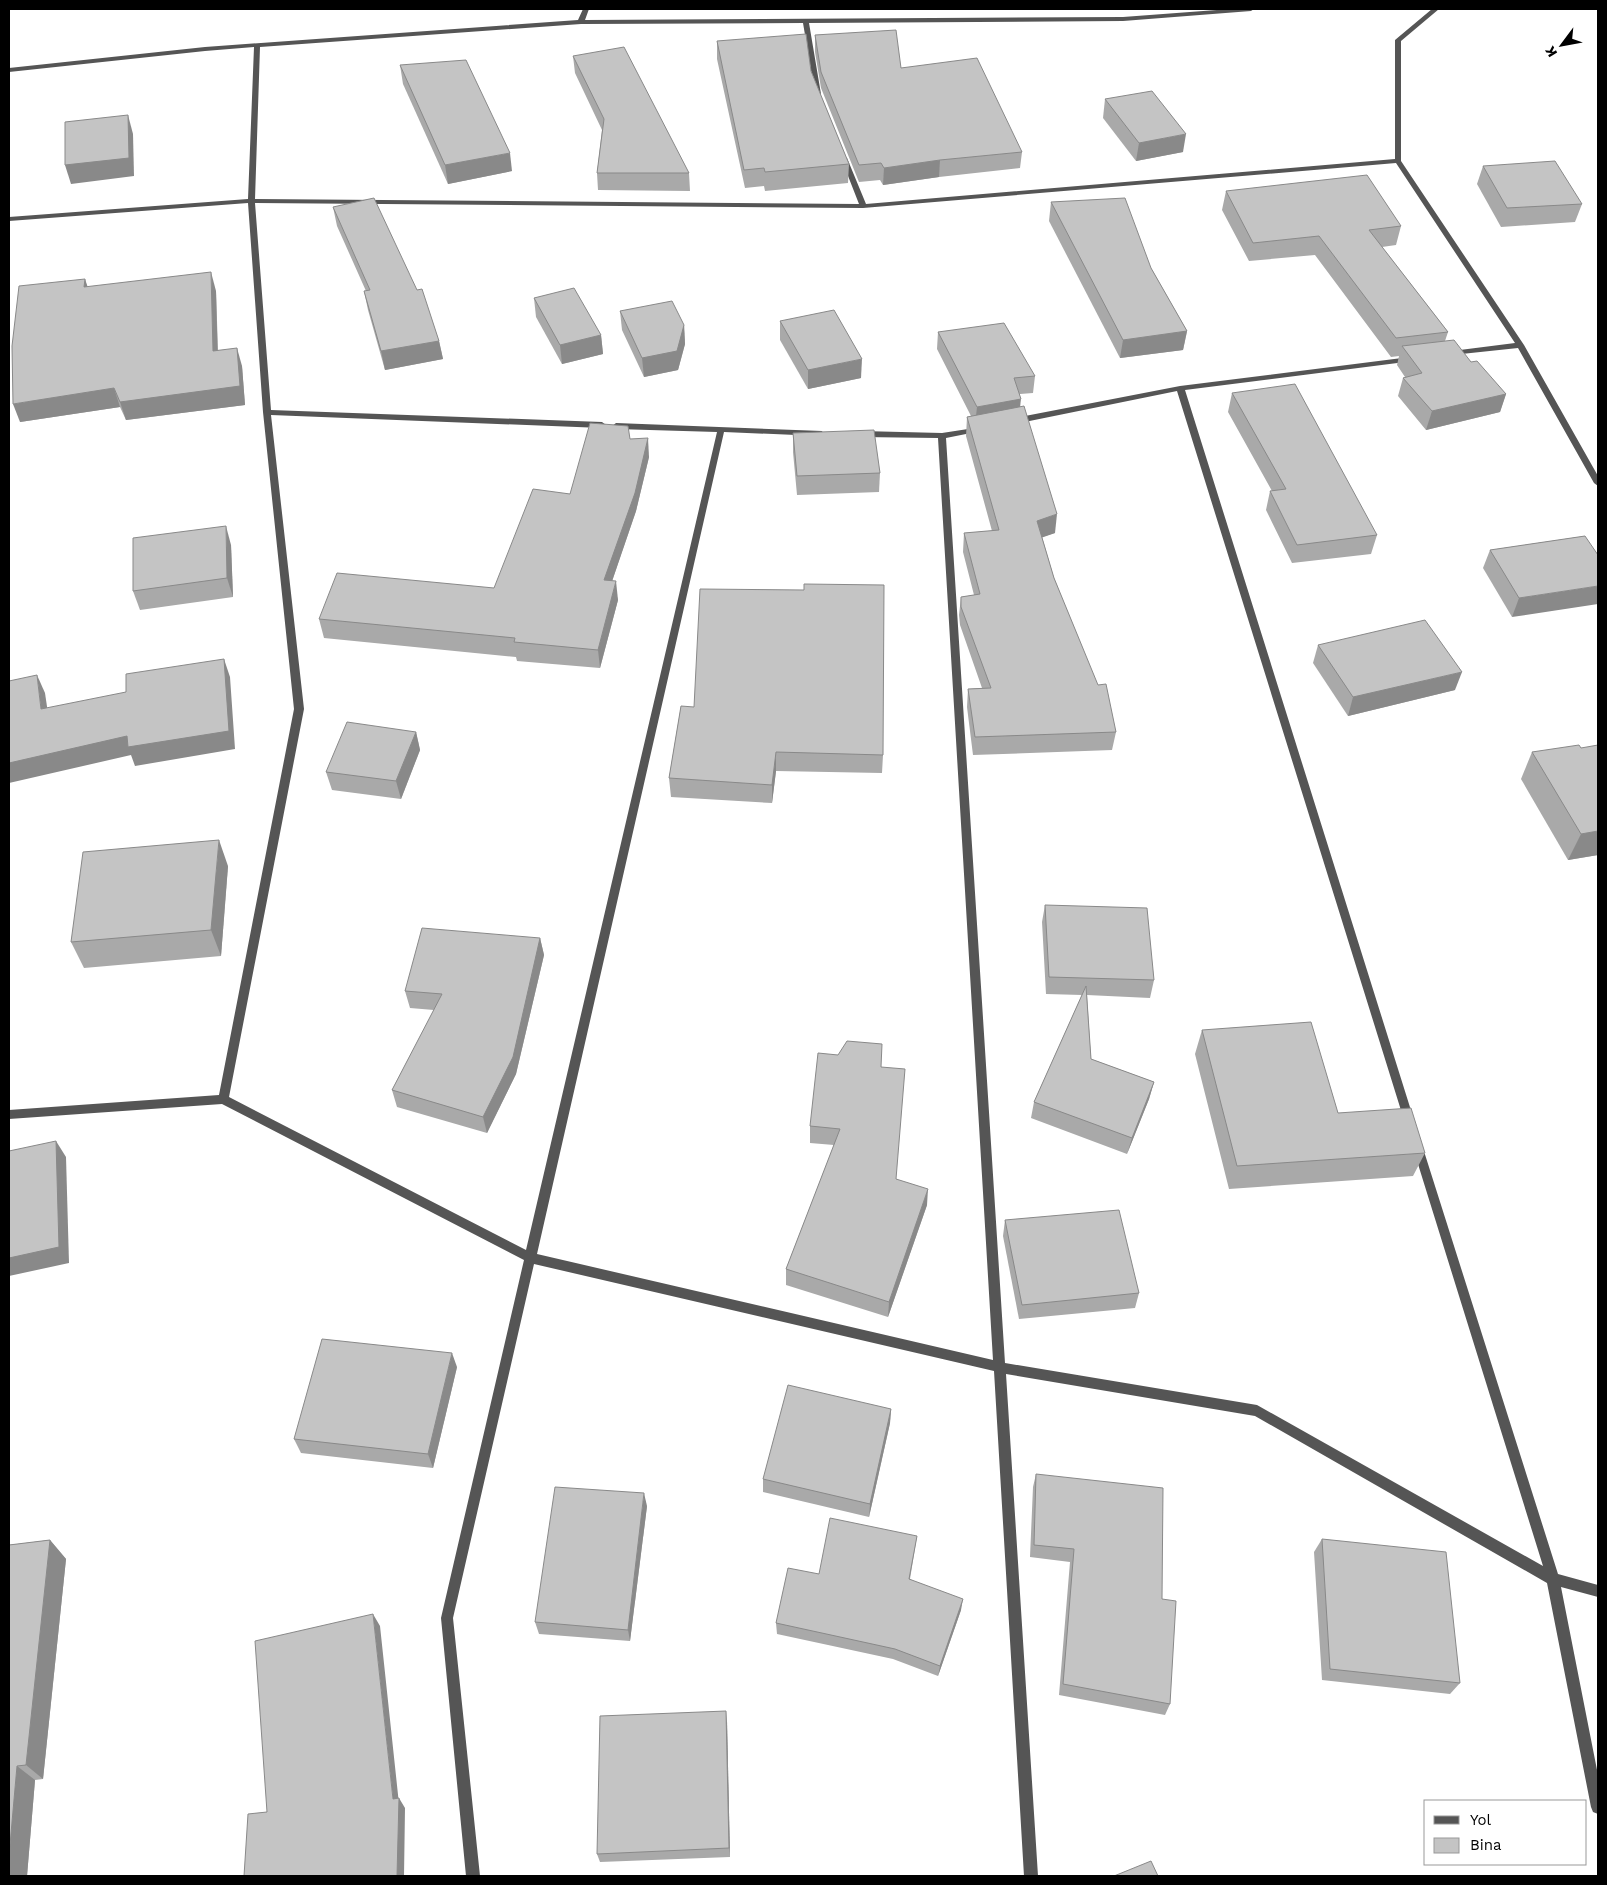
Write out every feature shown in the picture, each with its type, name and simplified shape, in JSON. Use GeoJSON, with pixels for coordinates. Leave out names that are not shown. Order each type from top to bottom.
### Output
{"type":"FeatureCollection","features":[{"type":"Feature","properties":{"kind":"street"},"geometry":{"type":"LineString","coordinates":[[581,22],[586,9]]}},
{"type":"Feature","properties":{"kind":"street"},"geometry":{"type":"LineString","coordinates":[[9,70],[257,45],[581,22],[1123,19],[1251,9]]}},
{"type":"Feature","properties":{"kind":"street"},"geometry":{"type":"LineString","coordinates":[[1436,9],[1398,40],[1398,161],[1520,345],[1598,483]]}},
{"type":"Feature","properties":{"kind":"street"},"geometry":{"type":"LineString","coordinates":[[806,21],[816,88],[820,98]]}},
{"type":"Feature","properties":{"kind":"street"},"geometry":{"type":"LineString","coordinates":[[223,1099],[299,709],[267,412],[251,201],[257,45]]}},
{"type":"Feature","properties":{"kind":"street"},"geometry":{"type":"LineString","coordinates":[[842,152],[863,206]]}},
{"type":"Feature","properties":{"kind":"street"},"geometry":{"type":"LineString","coordinates":[[9,219],[251,201],[863,206],[1398,161]]}},
{"type":"Feature","properties":{"kind":"street"},"geometry":{"type":"LineString","coordinates":[[1442,354],[1520,345]]}},
{"type":"Feature","properties":{"kind":"street"},"geometry":{"type":"LineString","coordinates":[[1009,423],[1180,388],[1423,357]]}},
{"type":"Feature","properties":{"kind":"street"},"geometry":{"type":"LineString","coordinates":[[1180,388],[1553,1579],[1598,1807]]}},
{"type":"Feature","properties":{"kind":"street"},"geometry":{"type":"LineString","coordinates":[[267,412],[827,433]]}},
{"type":"Feature","properties":{"kind":"street"},"geometry":{"type":"LineString","coordinates":[[856,434],[942,436],[990,427]]}},
{"type":"Feature","properties":{"kind":"street"},"geometry":{"type":"LineString","coordinates":[[473,1876],[447,1618],[721,430]]}},
{"type":"Feature","properties":{"kind":"street"},"geometry":{"type":"LineString","coordinates":[[942,436],[1031,1876]]}},
{"type":"Feature","properties":{"kind":"street"},"geometry":{"type":"LineString","coordinates":[[9,1115],[223,1099],[531,1258],[999,1367],[1257,1411],[1553,1579],[1598,1591]]}},
{"type":"Feature","properties":{"kind":"building"},"geometry":{"type":"Polygon","coordinates":[[[896,30],[901,68],[977,58],[1022,152],[884,168],[881,163],[859,165],[821,72],[815,35],[896,30]]]}},
{"type":"Feature","properties":{"kind":"building"},"geometry":{"type":"Polygon","coordinates":[[[806,34],[811,71],[849,164],[765,172],[764,168],[744,170],[717,41],[806,34]]]}},
{"type":"Feature","properties":{"kind":"building"},"geometry":{"type":"Polygon","coordinates":[[[624,47],[689,173],[597,173],[604,119],[573,56],[624,47]]]}},
{"type":"Feature","properties":{"kind":"building"},"geometry":{"type":"Polygon","coordinates":[[[466,60],[510,153],[445,165],[400,65],[466,60]]]}},
{"type":"Feature","properties":{"kind":"building"},"geometry":{"type":"Polygon","coordinates":[[[1152,91],[1186,134],[1139,143],[1105,99],[1152,91]]]}},
{"type":"Feature","properties":{"kind":"building"},"geometry":{"type":"Polygon","coordinates":[[[128,115],[129,158],[65,165],[65,122],[128,115]]]}},
{"type":"Feature","properties":{"kind":"building"},"geometry":{"type":"Polygon","coordinates":[[[1555,161],[1582,204],[1507,208],[1483,166],[1555,161]]]}},
{"type":"Feature","properties":{"kind":"building"},"geometry":{"type":"Polygon","coordinates":[[[1367,175],[1401,226],[1369,230],[1448,332],[1396,338],[1319,236],[1253,243],[1226,191],[1367,175]]]}},
{"type":"Feature","properties":{"kind":"building"},"geometry":{"type":"Polygon","coordinates":[[[374,198],[417,290],[422,289],[439,341],[381,351],[364,291],[370,290],[333,207],[374,198]]]}},
{"type":"Feature","properties":{"kind":"building"},"geometry":{"type":"Polygon","coordinates":[[[1125,198],[1151,268],[1187,331],[1123,340],[1051,202],[1125,198]]]}},
{"type":"Feature","properties":{"kind":"building"},"geometry":{"type":"Polygon","coordinates":[[[211,272],[213,351],[237,348],[240,386],[120,402],[114,388],[13,404],[12,346],[19,286],[85,279],[84,287],[211,272]]]}},
{"type":"Feature","properties":{"kind":"building"},"geometry":{"type":"Polygon","coordinates":[[[574,288],[601,335],[560,345],[534,298],[574,288]]]}},
{"type":"Feature","properties":{"kind":"building"},"geometry":{"type":"Polygon","coordinates":[[[672,301],[684,325],[677,351],[642,358],[620,311],[672,301]]]}},
{"type":"Feature","properties":{"kind":"building"},"geometry":{"type":"Polygon","coordinates":[[[834,310],[862,359],[808,370],[780,321],[834,310]]]}},
{"type":"Feature","properties":{"kind":"building"},"geometry":{"type":"Polygon","coordinates":[[[1004,323],[1035,376],[1014,378],[1021,399],[977,407],[938,332],[1004,323]]]}},
{"type":"Feature","properties":{"kind":"building"},"geometry":{"type":"Polygon","coordinates":[[[1454,340],[1471,362],[1477,361],[1506,394],[1432,411],[1403,378],[1422,373],[1402,346],[1454,340]]]}},
{"type":"Feature","properties":{"kind":"building"},"geometry":{"type":"Polygon","coordinates":[[[1295,384],[1377,535],[1297,545],[1270,491],[1286,489],[1232,393],[1295,384]]]}},
{"type":"Feature","properties":{"kind":"building"},"geometry":{"type":"Polygon","coordinates":[[[1024,406],[1057,514],[1037,521],[1054,578],[1098,685],[1106,684],[1116,732],[975,737],[968,689],[991,688],[961,607],[961,597],[980,594],[964,533],[999,530],[967,417],[1024,406]]]}},
{"type":"Feature","properties":{"kind":"building"},"geometry":{"type":"Polygon","coordinates":[[[590,423],[628,426],[630,439],[648,438],[635,493],[604,580],[616,581],[598,650],[514,642],[515,638],[319,619],[337,573],[494,588],[533,489],[570,494],[590,423]]]}},
{"type":"Feature","properties":{"kind":"building"},"geometry":{"type":"Polygon","coordinates":[[[874,430],[880,473],[797,476],[793,433],[874,430]]]}},
{"type":"Feature","properties":{"kind":"building"},"geometry":{"type":"Polygon","coordinates":[[[226,526],[227,578],[133,591],[133,538],[226,526]]]}},
{"type":"Feature","properties":{"kind":"building"},"geometry":{"type":"Polygon","coordinates":[[[1585,536],[1598,555],[1598,586],[1519,598],[1490,550],[1585,536]]]}},
{"type":"Feature","properties":{"kind":"building"},"geometry":{"type":"Polygon","coordinates":[[[804,584],[884,585],[883,755],[776,752],[772,785],[669,778],[681,706],[694,707],[700,589],[804,590],[804,584]]]}},
{"type":"Feature","properties":{"kind":"building"},"geometry":{"type":"Polygon","coordinates":[[[1425,620],[1462,672],[1353,697],[1318,645],[1425,620]]]}},
{"type":"Feature","properties":{"kind":"building"},"geometry":{"type":"Polygon","coordinates":[[[224,659],[229,731],[128,747],[127,736],[9,763],[9,681],[37,675],[41,709],[126,692],[126,674],[224,659]]]}},
{"type":"Feature","properties":{"kind":"building"},"geometry":{"type":"Polygon","coordinates":[[[347,722],[416,732],[396,781],[326,772],[347,722]]]}},
{"type":"Feature","properties":{"kind":"building"},"geometry":{"type":"Polygon","coordinates":[[[1579,745],[1581,748],[1598,745],[1598,831],[1581,834],[1532,752],[1579,745]]]}},
{"type":"Feature","properties":{"kind":"building"},"geometry":{"type":"Polygon","coordinates":[[[219,840],[211,930],[71,942],[83,852],[219,840]]]}},
{"type":"Feature","properties":{"kind":"building"},"geometry":{"type":"Polygon","coordinates":[[[1045,905],[1147,908],[1154,980],[1049,977],[1045,905]]]}},
{"type":"Feature","properties":{"kind":"building"},"geometry":{"type":"Polygon","coordinates":[[[422,928],[540,938],[513,1057],[483,1117],[392,1090],[442,994],[405,991],[422,928]]]}},
{"type":"Feature","properties":{"kind":"building"},"geometry":{"type":"Polygon","coordinates":[[[1086,986],[1091,1059],[1154,1082],[1132,1138],[1034,1102],[1086,986]]]}},
{"type":"Feature","properties":{"kind":"building"},"geometry":{"type":"Polygon","coordinates":[[[1311,1022],[1338,1113],[1411,1108],[1425,1153],[1237,1166],[1202,1030],[1311,1022]]]}},
{"type":"Feature","properties":{"kind":"building"},"geometry":{"type":"Polygon","coordinates":[[[847,1041],[882,1044],[881,1067],[905,1069],[896,1179],[928,1189],[889,1302],[786,1269],[840,1129],[810,1126],[818,1053],[838,1055],[847,1041]]]}},
{"type":"Feature","properties":{"kind":"building"},"geometry":{"type":"Polygon","coordinates":[[[56,1141],[59,1247],[9,1258],[9,1151],[56,1141]]]}},
{"type":"Feature","properties":{"kind":"building"},"geometry":{"type":"Polygon","coordinates":[[[1119,1210],[1139,1293],[1022,1305],[1005,1220],[1119,1210]]]}},
{"type":"Feature","properties":{"kind":"building"},"geometry":{"type":"Polygon","coordinates":[[[322,1339],[452,1353],[428,1454],[294,1439],[322,1339]]]}},
{"type":"Feature","properties":{"kind":"building"},"geometry":{"type":"Polygon","coordinates":[[[788,1385],[891,1409],[870,1504],[763,1479],[788,1385]]]}},
{"type":"Feature","properties":{"kind":"building"},"geometry":{"type":"Polygon","coordinates":[[[1036,1474],[1163,1488],[1162,1599],[1176,1601],[1170,1704],[1063,1684],[1074,1549],[1034,1545],[1036,1474]]]}},
{"type":"Feature","properties":{"kind":"building"},"geometry":{"type":"Polygon","coordinates":[[[555,1487],[644,1493],[628,1630],[535,1622],[555,1487]]]}},
{"type":"Feature","properties":{"kind":"building"},"geometry":{"type":"Polygon","coordinates":[[[830,1518],[917,1536],[909,1579],[963,1599],[940,1666],[895,1649],[776,1623],[788,1568],[819,1574],[830,1518]]]}},
{"type":"Feature","properties":{"kind":"building"},"geometry":{"type":"Polygon","coordinates":[[[1322,1539],[1446,1552],[1460,1683],[1330,1669],[1322,1539]]]}},
{"type":"Feature","properties":{"kind":"building"},"geometry":{"type":"Polygon","coordinates":[[[50,1540],[26,1765],[17,1766],[9,1856],[9,1545],[50,1540]]]}},
{"type":"Feature","properties":{"kind":"building"},"geometry":{"type":"Polygon","coordinates":[[[373,1614],[393,1799],[399,1798],[397,1876],[244,1876],[248,1814],[267,1812],[255,1641],[373,1614]]]}},
{"type":"Feature","properties":{"kind":"building"},"geometry":{"type":"Polygon","coordinates":[[[726,1711],[729,1848],[597,1854],[600,1716],[726,1711]]]}},
{"type":"Feature","properties":{"kind":"building"},"geometry":{"type":"Polygon","coordinates":[[[1151,1861],[1158,1876],[1114,1876],[1151,1861]]]}}]}
